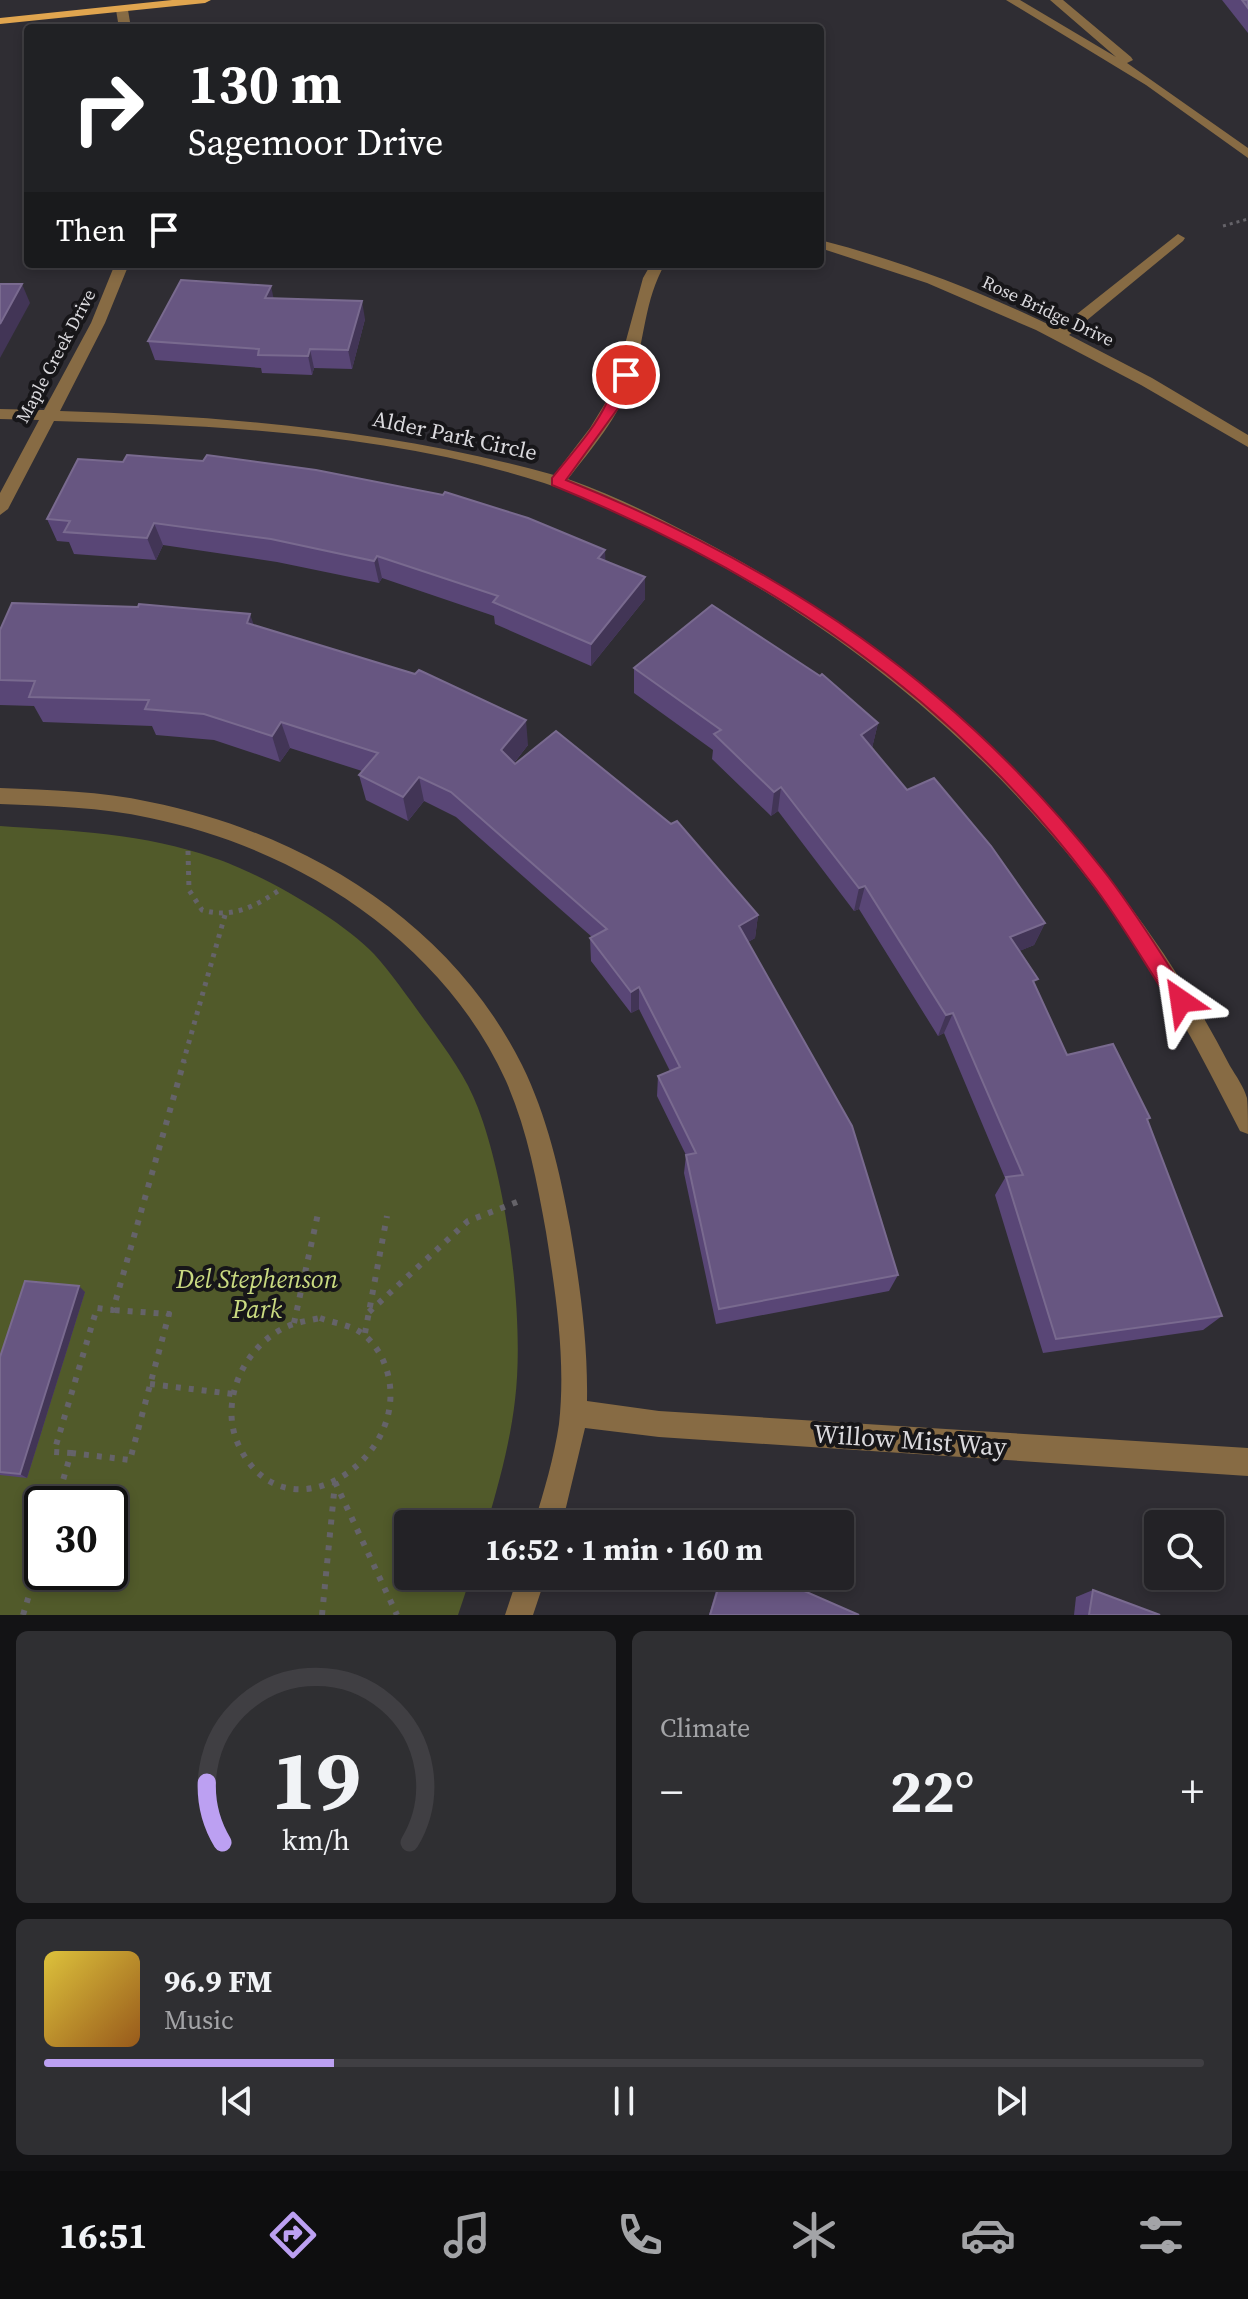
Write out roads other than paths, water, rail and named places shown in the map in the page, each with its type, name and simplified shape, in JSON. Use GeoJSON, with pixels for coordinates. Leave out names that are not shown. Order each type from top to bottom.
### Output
{"type":"FeatureCollection","features":[{"type":"Feature","properties":{"kind":"main road"},"geometry":{"type":"LineString","coordinates":[[0,20],[95,0]]}},
{"type":"Feature","properties":{"kind":"main road"},"geometry":{"type":"LineString","coordinates":[[122,10],[144,0]]}},
{"type":"Feature","properties":{"kind":"main road"},"geometry":{"type":"LineString","coordinates":[[0,20],[205,0]]}},
{"type":"Feature","properties":{"kind":"street"},"geometry":{"type":"LineString","coordinates":[[1012,0],[1150,82],[1248,154]]}},
{"type":"Feature","properties":{"kind":"street"},"geometry":{"type":"LineString","coordinates":[[1056,0],[1107,39],[1150,82]]}},
{"type":"Feature","properties":{"kind":"street"},"geometry":{"type":"LineString","coordinates":[[122,10],[124,24]]}},
{"type":"Feature","properties":{"kind":"street"},"geometry":{"type":"LineString","coordinates":[[1059,336],[1178,238]]}},
{"type":"Feature","properties":{"kind":"street","name":"Rose Bridge Drive"},"geometry":{"type":"LineString","coordinates":[[824,245],[912,274],[1059,336],[1182,400],[1248,442]]}},
{"type":"Feature","properties":{"kind":"street","name":"Maple Creek Drive"},"geometry":{"type":"LineString","coordinates":[[0,509],[98,323],[120,268]]}},
{"type":"Feature","properties":{"kind":"street"},"geometry":{"type":"LineString","coordinates":[[557,482],[613,404],[626,375],[638,304],[656,268]]}},
{"type":"Feature","properties":{"kind":"street","name":"Alder Park Circle"},"geometry":{"type":"LineString","coordinates":[[0,414],[237,425],[386,442],[557,482],[632,512],[788,594],[871,650],[946,713],[1022,787],[1098,876],[1153,957],[1222,1067],[1248,1123]]}},
{"type":"Feature","properties":{"kind":"street"},"geometry":{"type":"LineString","coordinates":[[0,796],[50,795],[125,803],[249,836],[315,866],[364,897],[413,937],[456,984],[503,1054],[536,1130],[551,1188],[570,1301],[573,1413],[551,1510]]}},
{"type":"Feature","properties":{"kind":"street","name":"Willow Mist Way"},"geometry":{"type":"LineString","coordinates":[[573,1413],[659,1424],[1248,1462]]}},
{"type":"Feature","properties":{"kind":"street"},"geometry":{"type":"LineString","coordinates":[[519,1615],[527,1590]]}},
{"type":"Feature","properties":{"kind":"park label","name":"Del Stephenson Park"},"geometry":{"type":"Point","coordinates":[257,1294]}}]}
